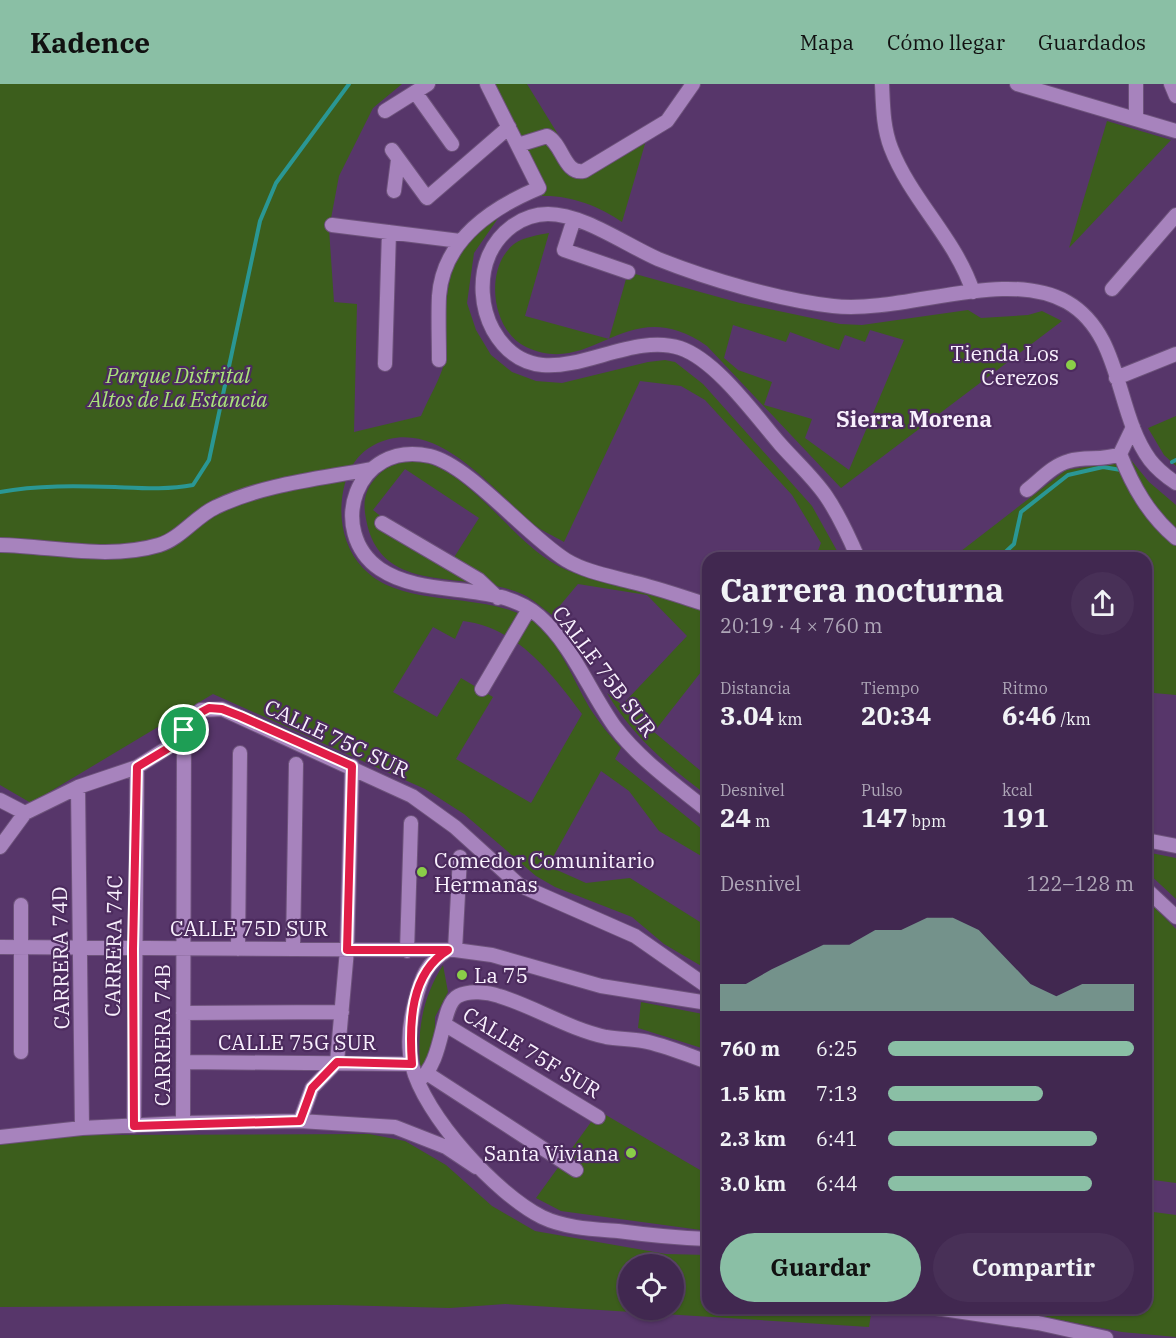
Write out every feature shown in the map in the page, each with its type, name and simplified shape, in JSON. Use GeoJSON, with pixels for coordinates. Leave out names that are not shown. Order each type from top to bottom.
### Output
{"type":"FeatureCollection","features":[{"type":"Feature","properties":{"kind":"street"},"geometry":{"type":"LineString","coordinates":[[385,111],[428,84]]}},
{"type":"Feature","properties":{"kind":"street"},"geometry":{"type":"LineString","coordinates":[[439,360],[442,280],[446,263],[460,241],[481,221],[511,201],[539,188],[487,84]]}},
{"type":"Feature","properties":{"kind":"street"},"geometry":{"type":"LineString","coordinates":[[518,145],[547,136],[557,144],[570,167],[575,171],[584,171],[667,121],[693,84]]}},
{"type":"Feature","properties":{"kind":"street"},"geometry":{"type":"LineString","coordinates":[[882,84],[885,123],[895,156],[963,267],[973,292]]}},
{"type":"Feature","properties":{"kind":"street"},"geometry":{"type":"LineString","coordinates":[[1017,84],[1176,131]]}},
{"type":"Feature","properties":{"kind":"street"},"geometry":{"type":"LineString","coordinates":[[1136,84],[1136,119]]}},
{"type":"Feature","properties":{"kind":"street"},"geometry":{"type":"LineString","coordinates":[[1171,84],[1176,96]]}},
{"type":"Feature","properties":{"kind":"street"},"geometry":{"type":"LineString","coordinates":[[415,92],[452,144]]}},
{"type":"Feature","properties":{"kind":"street"},"geometry":{"type":"LineString","coordinates":[[394,191],[395,155],[427,198],[509,127]]}},
{"type":"Feature","properties":{"kind":"street"},"geometry":{"type":"LineString","coordinates":[[511,201],[521,220]]}},
{"type":"Feature","properties":{"kind":"street"},"geometry":{"type":"LineString","coordinates":[[855,552],[824,494],[707,364],[684,349],[670,346],[640,347],[555,366],[538,365],[514,353],[494,332],[484,302],[485,266],[500,238],[521,220],[549,214],[574,219],[636,249],[687,269],[815,303],[867,306],[973,292],[1023,289],[1054,296],[1071,304],[1093,324],[1101,339],[1133,427],[1152,462],[1176,483]]}},
{"type":"Feature","properties":{"kind":"street"},"geometry":{"type":"LineString","coordinates":[[1112,289],[1176,215]]}},
{"type":"Feature","properties":{"kind":"street"},"geometry":{"type":"LineString","coordinates":[[574,219],[564,250],[628,272]]}},
{"type":"Feature","properties":{"kind":"street"},"geometry":{"type":"LineString","coordinates":[[332,225],[460,241]]}},
{"type":"Feature","properties":{"kind":"street"},"geometry":{"type":"LineString","coordinates":[[385,364],[389,232]]}},
{"type":"Feature","properties":{"kind":"street"},"geometry":{"type":"LineString","coordinates":[[1116,378],[1176,354]]}},
{"type":"Feature","properties":{"kind":"street"},"geometry":{"type":"LineString","coordinates":[[1120,454],[1133,427]]}},
{"type":"Feature","properties":{"kind":"street"},"geometry":{"type":"LineString","coordinates":[[0,545],[107,551],[159,545],[204,513],[248,493],[371,470],[396,456],[418,454],[442,460],[452,466],[543,544],[569,562],[702,603]]}},
{"type":"Feature","properties":{"kind":"street"},"geometry":{"type":"LineString","coordinates":[[1027,490],[1059,465],[1070,460],[1094,459],[1120,454]]}},
{"type":"Feature","properties":{"kind":"street"},"geometry":{"type":"LineString","coordinates":[[1120,454],[1140,497],[1161,525],[1176,538]]}},
{"type":"Feature","properties":{"kind":"street","name":"CALLE 75B SUR"},"geometry":{"type":"LineString","coordinates":[[371,470],[362,479],[354,499],[355,527],[360,543],[377,567],[393,577],[498,598],[529,609],[563,644],[609,718],[629,743],[702,806]]}},
{"type":"Feature","properties":{"kind":"street"},"geometry":{"type":"LineString","coordinates":[[382,524],[479,580],[498,598]]}},
{"type":"Feature","properties":{"kind":"street"},"geometry":{"type":"LineString","coordinates":[[482,689],[529,609]]}},
{"type":"Feature","properties":{"kind":"street","name":"CALLE 75C SUR"},"geometry":{"type":"LineString","coordinates":[[25,813],[78,787],[137,767],[172,746],[192,717],[201,710],[222,709],[352,766],[412,796],[433,810],[519,885],[635,936],[702,983]]}},
{"type":"Feature","properties":{"kind":"street","name":"CARRERA 74B"},"geometry":{"type":"LineString","coordinates":[[183,1123],[184,730]]}},
{"type":"Feature","properties":{"kind":"street"},"geometry":{"type":"LineString","coordinates":[[238,949],[240,753]]}},
{"type":"Feature","properties":{"kind":"street"},"geometry":{"type":"LineString","coordinates":[[293,949],[296,764]]}},
{"type":"Feature","properties":{"kind":"street"},"geometry":{"type":"LineString","coordinates":[[300,1121],[312,1088],[337,1062],[347,950],[352,766]]}},
{"type":"Feature","properties":{"kind":"street","name":"CARRERA 74C"},"geometry":{"type":"LineString","coordinates":[[134,1126],[133,949],[137,767]]}},
{"type":"Feature","properties":{"kind":"street","name":"CARRERA 74D"},"geometry":{"type":"LineString","coordinates":[[78,787],[82,1128]]}},
{"type":"Feature","properties":{"kind":"street"},"geometry":{"type":"LineString","coordinates":[[0,800],[25,813],[5,833],[0,847]]}},
{"type":"Feature","properties":{"kind":"street"},"geometry":{"type":"LineString","coordinates":[[407,951],[411,823]]}},
{"type":"Feature","properties":{"kind":"street"},"geometry":{"type":"LineString","coordinates":[[1152,841],[1176,846]]}},
{"type":"Feature","properties":{"kind":"street"},"geometry":{"type":"LineString","coordinates":[[460,857],[452,950],[428,965],[420,981],[410,1033],[412,1064],[423,1077],[576,1170]]}},
{"type":"Feature","properties":{"kind":"street"},"geometry":{"type":"LineString","coordinates":[[1152,895],[1176,917]]}},
{"type":"Feature","properties":{"kind":"street"},"geometry":{"type":"LineString","coordinates":[[21,906],[21,1052]]}},
{"type":"Feature","properties":{"kind":"street","name":"CALLE 75D SUR"},"geometry":{"type":"LineString","coordinates":[[0,947],[452,950],[492,955],[601,986],[702,1001]]}},
{"type":"Feature","properties":{"kind":"street"},"geometry":{"type":"LineString","coordinates":[[702,1060],[644,1041],[606,1037],[499,996],[473,993],[458,996],[453,1001],[444,1024],[440,1047],[423,1077],[428,1105],[481,1169],[508,1194],[543,1218],[561,1224],[646,1235],[702,1239]]}},
{"type":"Feature","properties":{"kind":"street"},"geometry":{"type":"LineString","coordinates":[[183,1013],[342,1012]]}},
{"type":"Feature","properties":{"kind":"street","name":"CALLE 75F SUR"},"geometry":{"type":"LineString","coordinates":[[444,1024],[598,1117]]}},
{"type":"Feature","properties":{"kind":"street","name":"CALLE 75G SUR"},"geometry":{"type":"LineString","coordinates":[[183,1062],[412,1064]]}},
{"type":"Feature","properties":{"kind":"street"},"geometry":{"type":"LineString","coordinates":[[0,1137],[82,1128],[183,1123],[300,1121],[395,1127],[446,1148],[462,1160],[481,1169]]}},
{"type":"Feature","properties":{"kind":"street"},"geometry":{"type":"LineString","coordinates":[[977,1314],[1038,1323],[1106,1338]]}},
{"type":"Feature","properties":{"kind":"green space","name":"Parque Distrital Altos de La Estancia"},"geometry":{"type":"Polygon","coordinates":[[[0,84],[402,84],[373,108],[339,176],[329,229],[334,302],[357,304],[354,432],[421,416],[445,360],[446,300],[452,271],[465,246],[474,235],[501,214],[474,253],[467,303],[476,330],[491,355],[512,372],[536,381],[562,383],[648,362],[665,360],[675,362],[703,384],[812,506],[838,552],[817,552],[821,543],[792,495],[705,400],[681,386],[640,381],[564,542],[533,524],[461,459],[440,447],[419,439],[397,438],[374,445],[357,459],[347,478],[343,492],[342,523],[351,551],[363,568],[379,581],[399,590],[489,605],[510,610],[530,619],[549,637],[593,713],[621,748],[615,759],[702,829],[702,856],[659,831],[629,791],[601,771],[548,866],[586,883],[630,878],[702,923],[702,966],[664,944],[632,917],[555,887],[536,876],[464,814],[425,789],[213,694],[31,803],[0,785],[0,84]],[[463,621],[455,639],[433,627],[393,692],[437,717],[461,678],[493,697],[456,759],[531,803],[582,714],[532,655],[500,632],[463,621]]]}},
{"type":"Feature","properties":{"kind":"green space"},"geometry":{"type":"Polygon","coordinates":[[[487,84],[527,84],[583,175],[647,137],[622,222],[584,203],[563,197],[542,196],[487,84]]]}},
{"type":"Feature","properties":{"kind":"green space"},"geometry":{"type":"Polygon","coordinates":[[[1107,121],[1171,140],[1069,248],[1107,121]]]}},
{"type":"Feature","properties":{"kind":"green space"},"geometry":{"type":"Polygon","coordinates":[[[549,233],[525,316],[609,339],[572,352],[550,354],[526,347],[514,339],[505,327],[499,313],[495,283],[504,255],[518,242],[549,233]]]}},
{"type":"Feature","properties":{"kind":"green space"},"geometry":{"type":"Polygon","coordinates":[[[628,272],[740,303],[840,324],[862,325],[968,310],[981,318],[1028,315],[1042,311],[1062,321],[841,488],[707,346],[679,331],[655,327],[633,330],[609,339],[628,272]],[[733,325],[724,358],[738,370],[772,382],[764,405],[812,419],[805,438],[849,470],[904,340],[870,330],[865,342],[845,335],[839,350],[790,332],[786,342],[733,325]]]}},
{"type":"Feature","properties":{"kind":"green space"},"geometry":{"type":"Polygon","coordinates":[[[1176,416],[1176,466],[1164,455],[1148,428],[1176,416]]]}},
{"type":"Feature","properties":{"kind":"green space"},"geometry":{"type":"Polygon","coordinates":[[[418,460],[438,467],[456,478],[473,491],[521,538],[565,569],[585,576],[656,592],[702,608],[702,671],[654,732],[702,772],[702,791],[652,750],[628,723],[607,693],[622,705],[687,636],[647,595],[578,584],[552,615],[522,594],[500,587],[428,577],[407,571],[388,561],[374,544],[366,519],[365,498],[368,489],[379,475],[399,463],[418,460]],[[405,469],[373,510],[399,531],[453,559],[479,518],[405,469]]]}},
{"type":"Feature","properties":{"kind":"green space"},"geometry":{"type":"Polygon","coordinates":[[[1131,460],[1149,482],[1176,505],[1176,695],[1154,693],[1152,707],[1152,552],[960,552],[1066,470],[1131,460]]]}},
{"type":"Feature","properties":{"kind":"green space"},"geometry":{"type":"Polygon","coordinates":[[[1152,853],[1176,858],[1176,899],[1152,877],[1152,853]]]}},
{"type":"Feature","properties":{"kind":"green space"},"geometry":{"type":"Polygon","coordinates":[[[1152,905],[1176,929],[1176,1183],[1152,1180],[1152,905]]]}},
{"type":"Feature","properties":{"kind":"green space"},"geometry":{"type":"Polygon","coordinates":[[[443,965],[448,992],[435,1017],[435,1052],[421,1072],[419,1044],[422,1017],[430,990],[443,965]]]}},
{"type":"Feature","properties":{"kind":"green space"},"geometry":{"type":"Polygon","coordinates":[[[641,1002],[702,1014],[702,1048],[638,1028],[641,1002]]]}},
{"type":"Feature","properties":{"kind":"green space"},"geometry":{"type":"Polygon","coordinates":[[[599,1111],[700,1170],[702,1169],[702,1230],[561,1211],[536,1198],[599,1111]]]}},
{"type":"Feature","properties":{"kind":"green space"},"geometry":{"type":"Polygon","coordinates":[[[369,1134],[405,1141],[446,1165],[492,1206],[535,1231],[666,1254],[618,1254],[618,1311],[505,1304],[450,1308],[337,1305],[0,1307],[0,1141],[93,1135],[369,1134]]]}},
{"type":"Feature","properties":{"kind":"green space"},"geometry":{"type":"Polygon","coordinates":[[[1152,1212],[1176,1215],[1176,1337],[1122,1332],[1030,1314],[1152,1314],[1152,1212]]]}},
{"type":"Feature","properties":{"kind":"green space"},"geometry":{"type":"Polygon","coordinates":[[[684,1254],[702,1255],[702,1314],[871,1314],[869,1327],[684,1315],[684,1254]]]}},
{"type":"Feature","properties":{"kind":"waterway"},"geometry":{"type":"LineString","coordinates":[[0,492],[58,486],[174,488],[193,485],[209,460],[260,221],[276,183],[349,84]]}},
{"type":"Feature","properties":{"kind":"waterway"},"geometry":{"type":"LineString","coordinates":[[1172,462],[1176,460]]}},
{"type":"Feature","properties":{"kind":"waterway"},"geometry":{"type":"LineString","coordinates":[[1005,552],[1014,544],[1021,512],[1068,475],[1103,467],[1121,470]]}},
{"type":"Feature","properties":{"kind":"place","name":"Tienda Los Cerezos"},"geometry":{"type":"Point","coordinates":[1071,365]}},
{"type":"Feature","properties":{"kind":"place","name":"Comedor Comunitario Hermanas"},"geometry":{"type":"Point","coordinates":[422,872]}},
{"type":"Feature","properties":{"kind":"place","name":"La 75"},"geometry":{"type":"Point","coordinates":[462,975]}},
{"type":"Feature","properties":{"kind":"place","name":"Santa Viviana"},"geometry":{"type":"Point","coordinates":[631,1153]}},
{"type":"Feature","properties":{"kind":"district","name":"Sierra Morena"},"geometry":{"type":"Point","coordinates":[914,418]}},
{"type":"Feature","properties":{"kind":"route"},"geometry":{"type":"LineString","coordinates":[[222,709],[352,766],[347,950],[448,950],[428,965],[420,981],[410,1033],[412,1064],[337,1062],[312,1088],[300,1121],[134,1126],[133,949],[137,767],[172,746],[184,730],[192,717],[201,710],[222,709]]}}]}
